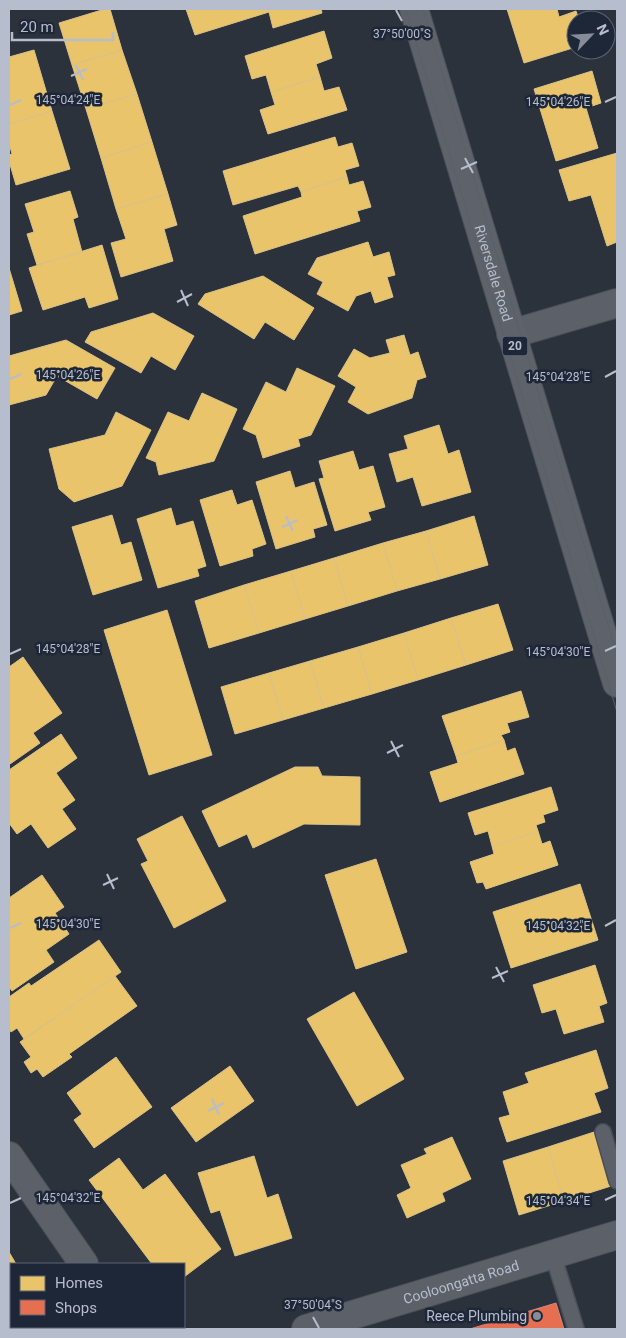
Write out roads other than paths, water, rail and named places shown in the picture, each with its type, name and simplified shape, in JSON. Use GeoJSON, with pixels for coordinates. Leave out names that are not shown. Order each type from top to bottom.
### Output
{"type":"FeatureCollection","features":[{"type":"Feature","properties":{"kind":"main road","name":"Riversdale Road"},"geometry":{"type":"LineString","coordinates":[[414,9],[617,683]]}},
{"type":"Feature","properties":{"kind":"street"},"geometry":{"type":"LineString","coordinates":[[512,334],[617,303]]}},
{"type":"Feature","properties":{"kind":"street"},"geometry":{"type":"LineString","coordinates":[[9,1156],[83,1263]]}},
{"type":"Feature","properties":{"kind":"street","name":"Cooloongatta Road"},"geometry":{"type":"LineString","coordinates":[[306,1329],[617,1235]]}},
{"type":"Feature","properties":{"kind":"lane"},"geometry":{"type":"LineString","coordinates":[[603,1132],[617,1181]]}},
{"type":"Feature","properties":{"kind":"lane"},"geometry":{"type":"LineString","coordinates":[[553,1255],[576,1329]]}},
{"type":"Feature","properties":{"kind":"tram line"},"geometry":{"type":"LineString","coordinates":[[406,9],[617,712]]}},
{"type":"Feature","properties":{"kind":"tram line"},"geometry":{"type":"LineString","coordinates":[[423,9],[617,655]]}},
{"type":"Feature","properties":{"kind":"place","name":"Reece Plumbing"},"geometry":{"type":"Point","coordinates":[537,1316]}}]}
